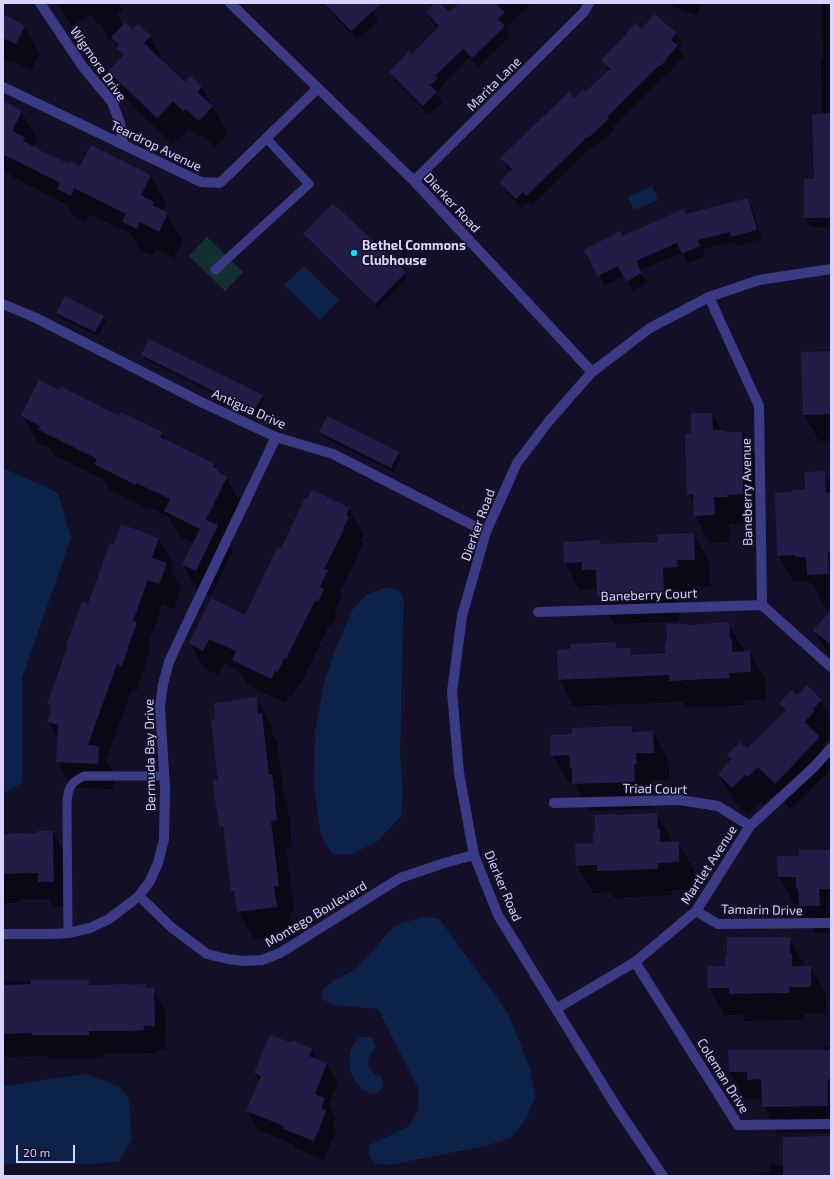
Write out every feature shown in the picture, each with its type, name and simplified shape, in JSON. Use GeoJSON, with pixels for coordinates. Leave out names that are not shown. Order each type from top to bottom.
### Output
{"type":"FeatureCollection","features":[{"type":"Feature","properties":{"kind":"street","name":"Wigmore Drive"},"geometry":{"type":"LineString","coordinates":[[40,3],[83,66],[112,102],[120,122],[123,144]]}},
{"type":"Feature","properties":{"kind":"street","name":"Dierker Road"},"geometry":{"type":"LineString","coordinates":[[230,3],[414,181],[592,372],[549,421],[517,463],[486,532],[462,616],[452,692],[459,773],[474,855],[498,915],[619,1110],[663,1176]]}},
{"type":"Feature","properties":{"kind":"street","name":"Marita Lane"},"geometry":{"type":"LineString","coordinates":[[414,181],[584,12],[589,3]]}},
{"type":"Feature","properties":{"kind":"street","name":"Teardrop Avenue"},"geometry":{"type":"LineString","coordinates":[[3,86],[201,182],[220,183],[318,88]]}},
{"type":"Feature","properties":{"kind":"street"},"geometry":{"type":"LineString","coordinates":[[592,372],[650,328],[709,297],[759,280],[831,269]]}},
{"type":"Feature","properties":{"kind":"street","name":"Baneberry Avenue"},"geometry":{"type":"LineString","coordinates":[[709,297],[759,406],[762,605]]}},
{"type":"Feature","properties":{"kind":"street","name":"Antigua Drive"},"geometry":{"type":"LineString","coordinates":[[3,304],[36,318],[203,403],[276,437],[333,454],[486,532]]}},
{"type":"Feature","properties":{"kind":"street","name":"Bermuda Bay Drive"},"geometry":{"type":"LineString","coordinates":[[3,934],[68,933],[90,928],[109,919],[139,896],[150,881],[158,863],[164,839],[164,776],[160,707],[163,684],[169,662],[276,437]]}},
{"type":"Feature","properties":{"kind":"street"},"geometry":{"type":"LineString","coordinates":[[762,605],[831,667]]}},
{"type":"Feature","properties":{"kind":"street","name":"Baneberry Court"},"geometry":{"type":"LineString","coordinates":[[538,612],[762,605]]}},
{"type":"Feature","properties":{"kind":"street","name":"Martlet Avenue"},"geometry":{"type":"LineString","coordinates":[[556,1009],[635,962],[696,911],[750,826],[814,767],[831,748]]}},
{"type":"Feature","properties":{"kind":"street","name":"Triad Court"},"geometry":{"type":"LineString","coordinates":[[554,803],[680,800],[718,806],[750,826]]}},
{"type":"Feature","properties":{"kind":"street","name":"Montego Boulevard"},"geometry":{"type":"LineString","coordinates":[[139,896],[171,927],[207,954],[244,961],[262,960],[280,953],[400,878],[444,863],[474,855]]}},
{"type":"Feature","properties":{"kind":"street","name":"Tamarin Drive"},"geometry":{"type":"LineString","coordinates":[[696,911],[718,924],[831,923]]}},
{"type":"Feature","properties":{"kind":"street","name":"Coleman Drive"},"geometry":{"type":"LineString","coordinates":[[635,962],[738,1125],[831,1124]]}},
{"type":"Feature","properties":{"kind":"lane"},"geometry":{"type":"LineString","coordinates":[[215,270],[309,184],[266,138]]}},
{"type":"Feature","properties":{"kind":"lane"},"geometry":{"type":"LineString","coordinates":[[68,933],[66,808],[67,795],[71,784],[84,776],[164,776]]}},
{"type":"Feature","properties":{"kind":"green space"},"geometry":{"type":"Polygon","coordinates":[[[207,237],[243,272],[225,291],[189,256],[207,237]]]}},
{"type":"Feature","properties":{"kind":"water"},"geometry":{"type":"Polygon","coordinates":[[[652,186],[658,200],[634,210],[628,197],[652,186]]]}},
{"type":"Feature","properties":{"kind":"water"},"geometry":{"type":"Polygon","coordinates":[[[304,266],[339,300],[320,320],[284,285],[304,266]]]}},
{"type":"Feature","properties":{"kind":"water"},"geometry":{"type":"Polygon","coordinates":[[[3,468],[58,493],[71,538],[22,678],[22,783],[3,794],[3,468]]]}},
{"type":"Feature","properties":{"kind":"water"},"geometry":{"type":"Polygon","coordinates":[[[386,587],[399,590],[404,601],[400,754],[403,793],[401,816],[378,841],[352,854],[333,854],[326,845],[320,831],[314,786],[315,731],[324,683],[335,650],[353,609],[366,595],[386,587]]]}},
{"type":"Feature","properties":{"kind":"water"},"geometry":{"type":"Polygon","coordinates":[[[427,916],[440,920],[508,1013],[530,1068],[535,1097],[527,1117],[511,1138],[485,1146],[390,1165],[374,1163],[369,1154],[369,1145],[410,1126],[418,1110],[419,1090],[378,1009],[334,1005],[322,999],[322,990],[334,980],[354,970],[375,949],[387,933],[402,923],[427,916]]]}},
{"type":"Feature","properties":{"kind":"water"},"geometry":{"type":"Polygon","coordinates":[[[360,1037],[371,1037],[376,1046],[370,1055],[368,1063],[374,1074],[382,1077],[383,1088],[376,1094],[367,1092],[361,1088],[353,1078],[351,1072],[350,1053],[352,1047],[360,1037]]]}},
{"type":"Feature","properties":{"kind":"water"},"geometry":{"type":"Polygon","coordinates":[[[85,1074],[119,1086],[129,1099],[132,1139],[120,1161],[95,1164],[3,1164],[3,1086],[85,1074]]]}},
{"type":"Feature","properties":{"kind":"building"},"geometry":{"type":"Polygon","coordinates":[[[324,3],[382,3],[351,31],[324,3]]]}},
{"type":"Feature","properties":{"kind":"building"},"geometry":{"type":"Polygon","coordinates":[[[435,3],[440,3],[449,12],[459,3],[496,3],[505,13],[498,19],[505,26],[472,58],[463,49],[435,76],[438,78],[430,85],[437,92],[423,106],[389,72],[409,51],[412,54],[439,26],[426,12],[435,3]]]}},
{"type":"Feature","properties":{"kind":"building"},"geometry":{"type":"Polygon","coordinates":[[[3,14],[25,26],[16,44],[3,38],[3,14]]]}},
{"type":"Feature","properties":{"kind":"building"},"geometry":{"type":"Polygon","coordinates":[[[654,14],[677,33],[671,40],[678,45],[661,66],[660,65],[607,117],[609,119],[588,138],[587,137],[526,196],[523,192],[516,199],[499,182],[512,169],[500,158],[569,92],[574,98],[583,90],[585,92],[610,69],[601,60],[635,23],[642,29],[654,14]]]}},
{"type":"Feature","properties":{"kind":"building"},"geometry":{"type":"Polygon","coordinates":[[[125,22],[133,29],[138,24],[151,36],[144,43],[185,82],[191,76],[202,87],[197,92],[213,106],[199,121],[186,109],[183,111],[173,101],[157,118],[108,71],[124,55],[116,48],[119,45],[111,37],[125,22]]]}},
{"type":"Feature","properties":{"kind":"building"},"geometry":{"type":"Polygon","coordinates":[[[3,101],[22,111],[12,131],[25,137],[23,141],[39,150],[69,164],[70,161],[80,166],[91,145],[151,175],[141,195],[154,202],[152,205],[168,213],[159,232],[140,222],[137,229],[122,222],[126,214],[74,188],[71,196],[57,189],[60,183],[3,154],[3,101]]]}},
{"type":"Feature","properties":{"kind":"building"},"geometry":{"type":"Polygon","coordinates":[[[831,113],[831,218],[804,218],[804,179],[814,179],[812,114],[831,113]]]}},
{"type":"Feature","properties":{"kind":"building"},"geometry":{"type":"Polygon","coordinates":[[[748,198],[757,230],[731,237],[730,232],[698,240],[700,246],[682,254],[677,243],[636,261],[642,273],[626,282],[618,266],[598,276],[584,250],[620,231],[622,236],[684,209],[686,214],[748,198]]]}},
{"type":"Feature","properties":{"kind":"building","name":"Bethel Commons Clubhouse"},"geometry":{"type":"Polygon","coordinates":[[[333,203],[406,272],[375,304],[303,234],[333,203]]]}},
{"type":"Feature","properties":{"kind":"building"},"geometry":{"type":"Polygon","coordinates":[[[65,296],[104,316],[95,332],[56,313],[65,296]]]}},
{"type":"Feature","properties":{"kind":"building"},"geometry":{"type":"Polygon","coordinates":[[[149,339],[263,395],[254,411],[141,355],[149,339]]]}},
{"type":"Feature","properties":{"kind":"building"},"geometry":{"type":"Polygon","coordinates":[[[831,351],[831,414],[803,415],[801,352],[831,351]]]}},
{"type":"Feature","properties":{"kind":"building"},"geometry":{"type":"Polygon","coordinates":[[[39,380],[59,390],[60,386],[119,416],[121,412],[163,432],[160,437],[214,464],[213,467],[218,470],[218,472],[227,477],[206,520],[218,525],[196,571],[182,565],[200,529],[164,511],[170,499],[136,483],[136,485],[94,464],[97,459],[39,430],[40,426],[21,416],[39,380]]]}},
{"type":"Feature","properties":{"kind":"building"},"geometry":{"type":"Polygon","coordinates":[[[691,413],[712,413],[713,430],[724,430],[724,432],[742,432],[743,494],[727,495],[727,497],[714,497],[715,515],[694,516],[693,494],[687,495],[685,434],[691,434],[691,413]]]}},
{"type":"Feature","properties":{"kind":"building"},"geometry":{"type":"Polygon","coordinates":[[[327,416],[399,452],[391,468],[319,432],[327,416]]]}},
{"type":"Feature","properties":{"kind":"building"},"geometry":{"type":"Polygon","coordinates":[[[825,471],[826,493],[831,492],[831,553],[828,553],[829,574],[807,575],[806,557],[795,557],[795,555],[777,556],[775,493],[792,492],[792,490],[805,490],[804,472],[825,471]]]}},
{"type":"Feature","properties":{"kind":"building"},"geometry":{"type":"Polygon","coordinates":[[[312,490],[350,508],[346,515],[349,517],[324,569],[328,570],[320,587],[324,589],[318,602],[315,601],[278,672],[275,671],[271,679],[232,660],[236,651],[209,639],[203,651],[189,643],[211,598],[245,615],[278,546],[281,548],[305,498],[307,499],[312,490]]]}},
{"type":"Feature","properties":{"kind":"building"},"geometry":{"type":"Polygon","coordinates":[[[121,524],[159,538],[152,558],[167,563],[159,584],[148,580],[133,621],[137,622],[122,666],[117,664],[88,745],[99,746],[98,764],[56,762],[58,725],[47,722],[51,712],[49,711],[51,705],[47,704],[82,602],[88,604],[110,543],[114,544],[121,524]]]}},
{"type":"Feature","properties":{"kind":"building"},"geometry":{"type":"Polygon","coordinates":[[[694,533],[695,560],[677,560],[678,567],[663,568],[664,595],[597,597],[596,570],[582,570],[582,562],[564,563],[563,542],[600,540],[600,544],[658,542],[657,534],[694,533]]]}},
{"type":"Feature","properties":{"kind":"building"},"geometry":{"type":"Polygon","coordinates":[[[831,609],[831,645],[813,630],[831,609]]]}},
{"type":"Feature","properties":{"kind":"building"},"geometry":{"type":"Polygon","coordinates":[[[729,622],[730,639],[732,639],[732,652],[750,651],[751,672],[729,673],[730,678],[669,681],[669,675],[558,680],[557,650],[570,649],[570,644],[616,642],[616,648],[630,648],[631,655],[665,653],[665,642],[667,642],[666,624],[688,625],[729,622]]]}},
{"type":"Feature","properties":{"kind":"building"},"geometry":{"type":"Polygon","coordinates":[[[807,685],[822,700],[813,709],[815,711],[804,722],[820,737],[775,784],[758,767],[748,777],[745,775],[732,788],[718,774],[732,759],[727,755],[740,742],[747,749],[786,710],[779,703],[792,690],[797,695],[807,685]]]}},
{"type":"Feature","properties":{"kind":"building"},"geometry":{"type":"Polygon","coordinates":[[[257,697],[258,714],[262,713],[269,775],[272,774],[276,803],[277,820],[271,821],[279,886],[274,886],[277,907],[237,912],[234,891],[231,891],[223,826],[219,827],[216,809],[213,781],[218,780],[211,721],[215,720],[214,714],[216,713],[214,703],[257,697]]]}},
{"type":"Feature","properties":{"kind":"building"},"geometry":{"type":"Polygon","coordinates":[[[632,726],[632,732],[653,731],[654,753],[636,753],[637,764],[634,765],[635,782],[572,784],[572,768],[570,768],[569,755],[551,756],[550,735],[572,734],[572,728],[632,726]]]}},
{"type":"Feature","properties":{"kind":"building"},"geometry":{"type":"Polygon","coordinates":[[[657,813],[658,829],[660,829],[660,842],[679,842],[679,862],[658,863],[658,869],[597,871],[597,865],[576,866],[575,844],[593,843],[593,833],[595,832],[594,815],[657,813]]]}},
{"type":"Feature","properties":{"kind":"building"},"geometry":{"type":"Polygon","coordinates":[[[37,831],[53,831],[54,882],[38,882],[38,873],[3,874],[3,834],[37,833],[37,831]]]}},
{"type":"Feature","properties":{"kind":"building"},"geometry":{"type":"Polygon","coordinates":[[[799,850],[831,850],[831,889],[819,889],[820,906],[799,906],[798,889],[796,889],[796,877],[778,877],[777,856],[799,856],[799,850]]]}},
{"type":"Feature","properties":{"kind":"building"},"geometry":{"type":"Polygon","coordinates":[[[727,937],[790,937],[792,966],[811,966],[811,987],[789,987],[789,993],[729,994],[729,988],[708,988],[707,966],[725,966],[725,955],[727,955],[727,937]]]}},
{"type":"Feature","properties":{"kind":"building"},"geometry":{"type":"Polygon","coordinates":[[[31,980],[89,980],[89,985],[145,984],[145,988],[154,988],[155,1026],[144,1026],[144,1030],[89,1031],[89,1035],[32,1035],[32,1033],[3,1034],[3,985],[31,984],[31,980]]]}},
{"type":"Feature","properties":{"kind":"building"},"geometry":{"type":"Polygon","coordinates":[[[270,1034],[291,1043],[292,1040],[312,1049],[309,1056],[327,1063],[315,1094],[325,1098],[321,1108],[326,1110],[314,1141],[283,1129],[284,1126],[246,1111],[261,1076],[254,1073],[270,1034]]]}},
{"type":"Feature","properties":{"kind":"building"},"geometry":{"type":"Polygon","coordinates":[[[728,1050],[831,1050],[831,1079],[828,1079],[828,1106],[762,1107],[761,1079],[747,1080],[747,1072],[729,1072],[728,1050]]]}},
{"type":"Feature","properties":{"kind":"building"},"geometry":{"type":"Polygon","coordinates":[[[831,1136],[831,1176],[783,1176],[783,1137],[831,1136]]]}},
{"type":"Feature","properties":{"kind":"place","name":"Bethel Commons Clubhouse"},"geometry":{"type":"Point","coordinates":[354,253]}}]}
